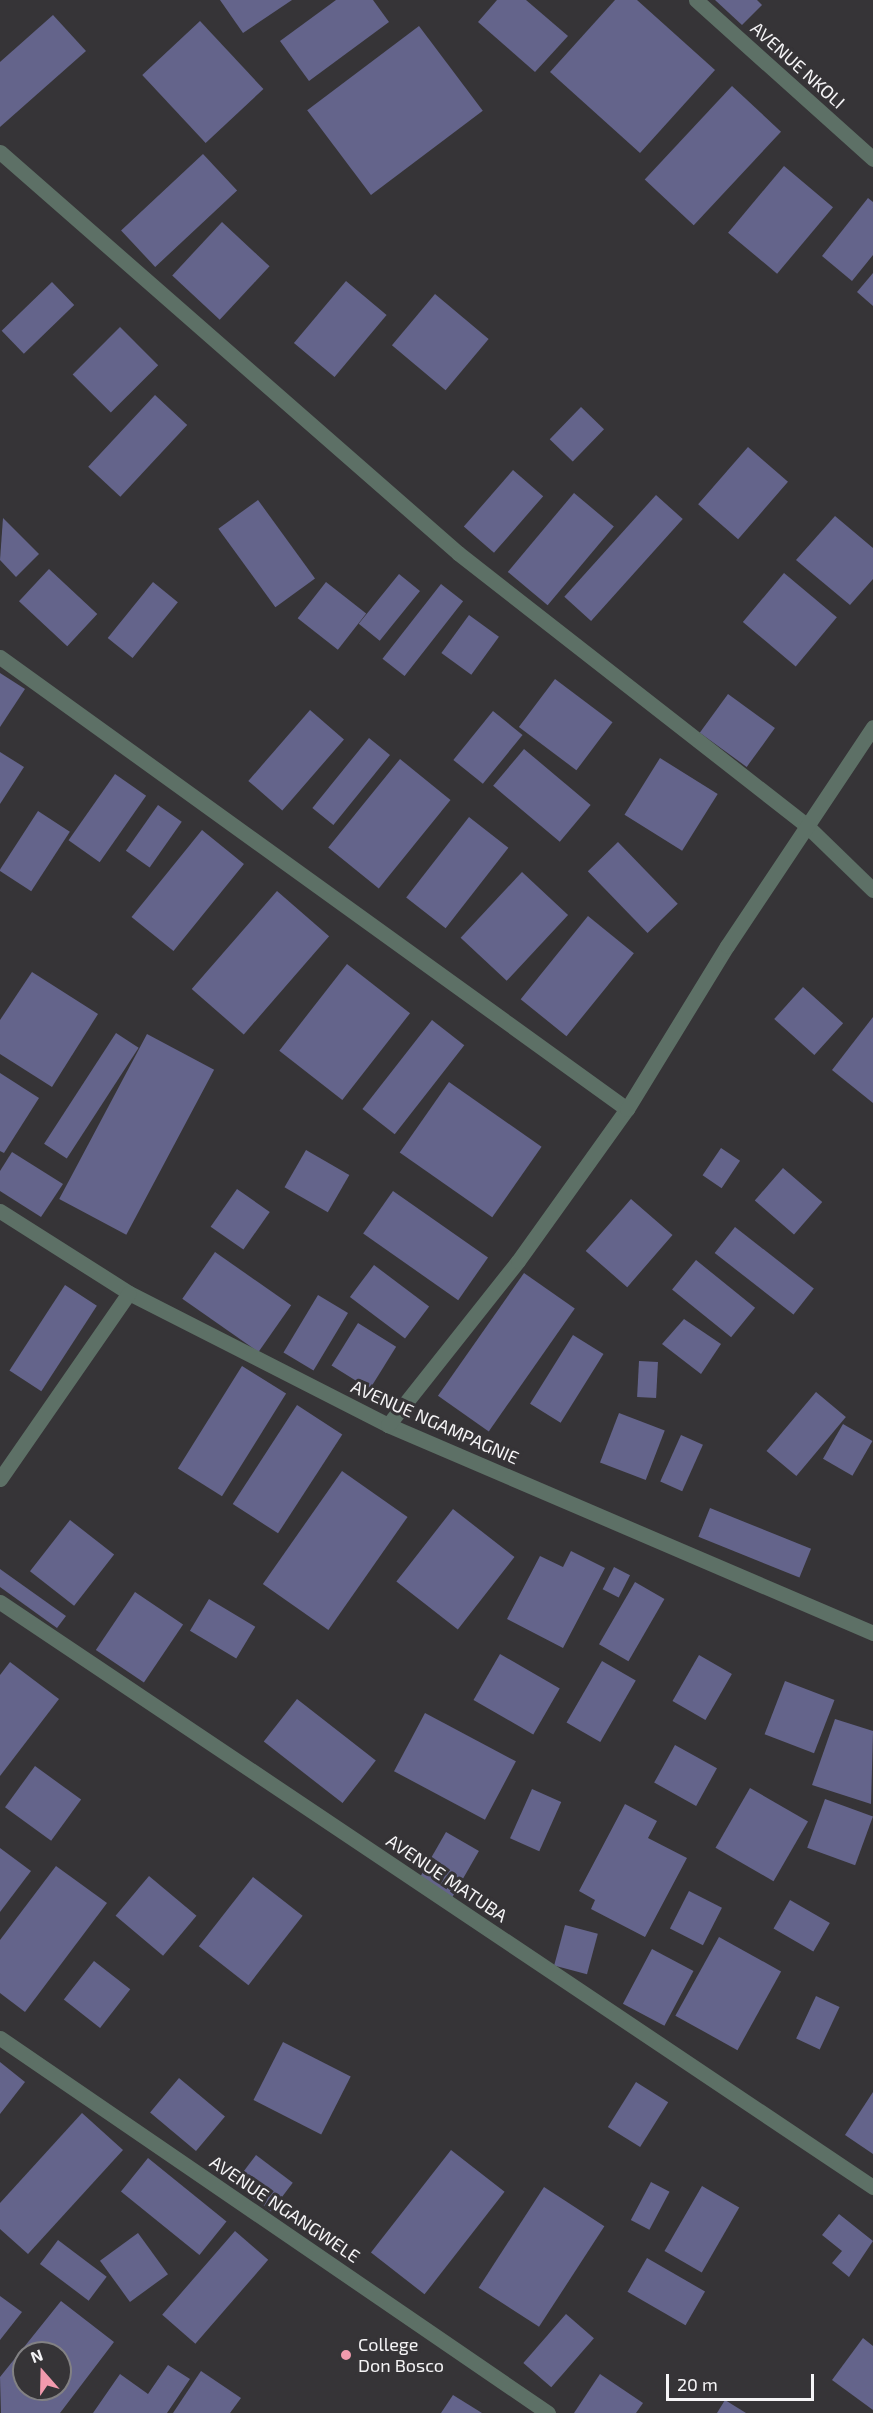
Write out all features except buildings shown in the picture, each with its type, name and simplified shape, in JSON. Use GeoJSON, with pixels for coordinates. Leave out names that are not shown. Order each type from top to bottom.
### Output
{"type":"FeatureCollection","features":[{"type":"Feature","properties":{"kind":"street","name":"AVENUE NKOLI"},"geometry":{"type":"LineString","coordinates":[[696,0],[873,159]]}},
{"type":"Feature","properties":{"kind":"street"},"geometry":{"type":"LineString","coordinates":[[0,152],[458,553],[807,826],[873,890]]}},
{"type":"Feature","properties":{"kind":"street"},"geometry":{"type":"LineString","coordinates":[[0,657],[627,1109]]}},
{"type":"Feature","properties":{"kind":"street"},"geometry":{"type":"LineString","coordinates":[[388,1425],[518,1261],[627,1109],[807,826],[873,728]]}},
{"type":"Feature","properties":{"kind":"street","name":"AVENUE NGAMPAGNIE"},"geometry":{"type":"LineString","coordinates":[[0,1211],[129,1293],[388,1425],[873,1633]]}},
{"type":"Feature","properties":{"kind":"street"},"geometry":{"type":"LineString","coordinates":[[0,1479],[129,1293]]}},
{"type":"Feature","properties":{"kind":"street","name":"AVENUE MATUBA"},"geometry":{"type":"LineString","coordinates":[[0,1602],[873,2187]]}},
{"type":"Feature","properties":{"kind":"street","name":"AVENUE NGANGWELE"},"geometry":{"type":"LineString","coordinates":[[0,2038],[548,2413]]}},
{"type":"Feature","properties":{"kind":"place","name":"College Don Bosco"},"geometry":{"type":"Point","coordinates":[346,2355]}}]}
